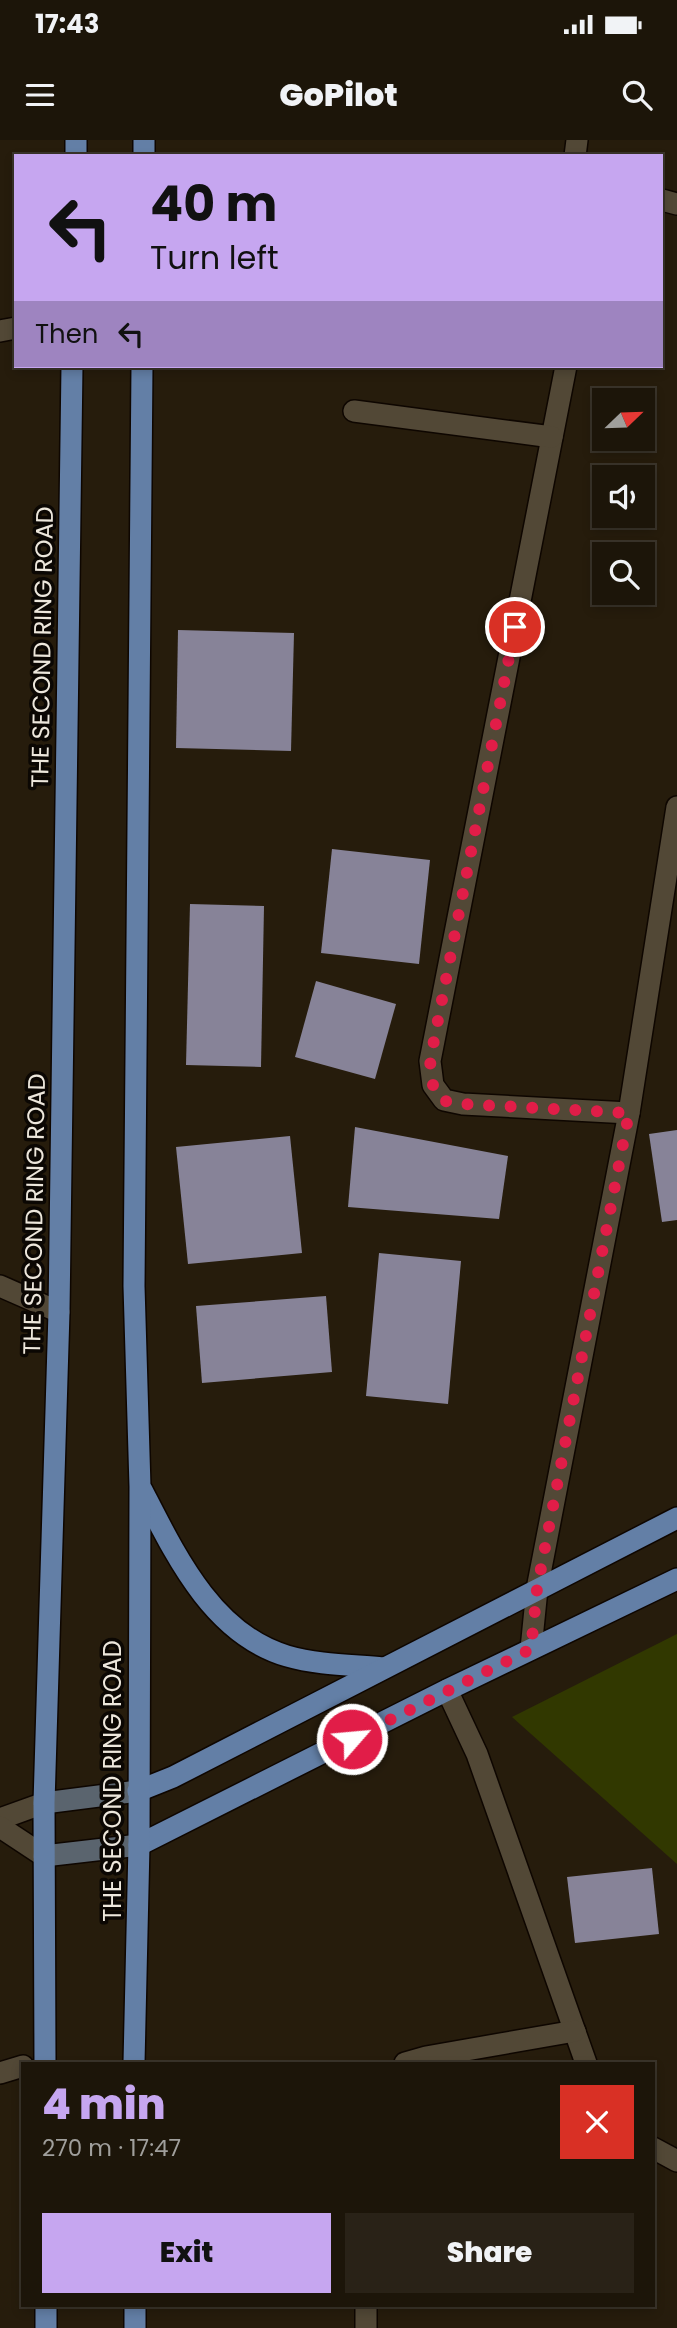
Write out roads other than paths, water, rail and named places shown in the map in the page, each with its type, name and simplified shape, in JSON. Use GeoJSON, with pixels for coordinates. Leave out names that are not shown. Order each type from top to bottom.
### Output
{"type":"FeatureCollection","features":[{"type":"Feature","properties":{"kind":"main road","name":"THE SECOND RING ROAD"},"geometry":{"type":"LineString","coordinates":[[41,2062],[44,1804],[59,1312],[72,368]]}},
{"type":"Feature","properties":{"kind":"main road","name":"THE SECOND RING ROAD"},"geometry":{"type":"LineString","coordinates":[[134,2062],[139,1845],[140,1487],[134,1286],[142,368]]}},
{"type":"Feature","properties":{"kind":"main road"},"geometry":{"type":"LineString","coordinates":[[140,1487],[177,1558],[197,1586],[223,1616],[253,1640],[286,1656],[316,1662],[383,1668]]}},
{"type":"Feature","properties":{"kind":"main road"},"geometry":{"type":"LineString","coordinates":[[44,1804],[138,1791],[173,1777],[677,1518]]}},
{"type":"Feature","properties":{"kind":"main road"},"geometry":{"type":"LineString","coordinates":[[44,1856],[139,1845],[447,1690],[677,1579]]}},
{"type":"Feature","properties":{"kind":"main road"},"geometry":{"type":"LineString","coordinates":[[46,2307],[46,2328]]}},
{"type":"Feature","properties":{"kind":"main road"},"geometry":{"type":"LineString","coordinates":[[135,2307],[135,2328]]}},
{"type":"Feature","properties":{"kind":"street"},"geometry":{"type":"LineString","coordinates":[[566,368],[430,1061],[433,1085],[444,1101],[629,1113]]}},
{"type":"Feature","properties":{"kind":"street"},"geometry":{"type":"LineString","coordinates":[[354,411],[552,438]]}},
{"type":"Feature","properties":{"kind":"street"},"geometry":{"type":"LineString","coordinates":[[531,1649],[537,1589],[629,1113],[677,807]]}},
{"type":"Feature","properties":{"kind":"street"},"geometry":{"type":"LineString","coordinates":[[0,1286],[59,1312]]}},
{"type":"Feature","properties":{"kind":"street"},"geometry":{"type":"LineString","coordinates":[[447,1690],[477,1754],[586,2062]]}},
{"type":"Feature","properties":{"kind":"street"},"geometry":{"type":"LineString","coordinates":[[0,1819],[44,1804]]}},
{"type":"Feature","properties":{"kind":"street"},"geometry":{"type":"LineString","coordinates":[[0,1827],[44,1856]]}},
{"type":"Feature","properties":{"kind":"street"},"geometry":{"type":"LineString","coordinates":[[408,2062],[575,2031]]}},
{"type":"Feature","properties":{"kind":"street"},"geometry":{"type":"LineString","coordinates":[[0,2073],[21,2067]]}},
{"type":"Feature","properties":{"kind":"street"},"geometry":{"type":"LineString","coordinates":[[655,2149],[677,2161]]}},
{"type":"Feature","properties":{"kind":"street"},"geometry":{"type":"LineString","coordinates":[[366,2307],[366,2328]]}}]}
